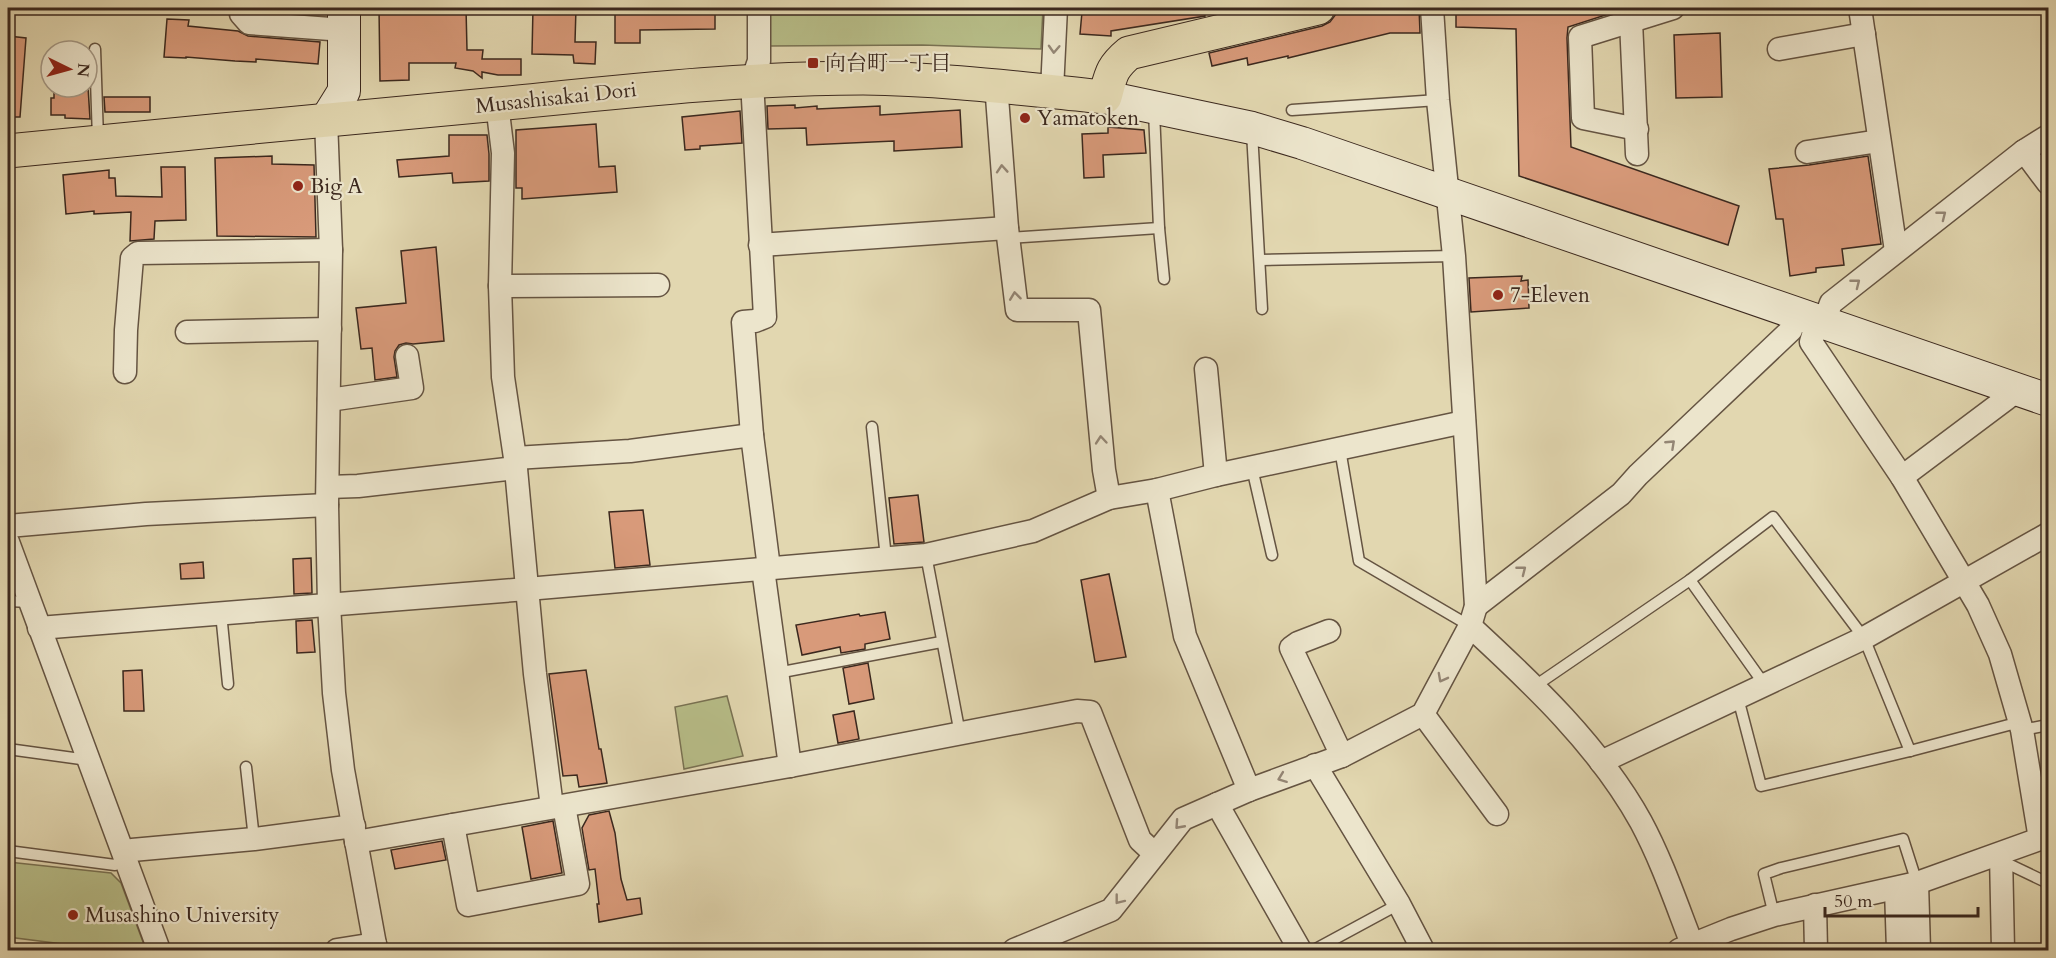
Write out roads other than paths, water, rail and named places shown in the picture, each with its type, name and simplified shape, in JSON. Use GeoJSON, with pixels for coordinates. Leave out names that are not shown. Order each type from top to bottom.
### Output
{"type":"FeatureCollection","features":[{"type":"Feature","properties":{"kind":"main road"},"geometry":{"type":"LineString","coordinates":[[1106,97],[1117,63],[1129,53],[1318,8]]}},
{"type":"Feature","properties":{"kind":"main road","name":"Musashisakai Dori"},"geometry":{"type":"LineString","coordinates":[[8,151],[752,81],[917,79],[996,84],[1106,97]]}},
{"type":"Feature","properties":{"kind":"street"},"geometry":{"type":"LineString","coordinates":[[241,8],[241,14],[249,23],[344,19],[344,91],[326,120],[331,250],[329,604],[335,704],[343,770],[375,947],[337,951]]}},
{"type":"Feature","properties":{"kind":"street"},"geometry":{"type":"LineString","coordinates":[[759,8],[759,61],[752,81],[765,317],[743,322],[752,435],[777,673],[790,766]]}},
{"type":"Feature","properties":{"kind":"street"},"geometry":{"type":"LineString","coordinates":[[1052,90],[1056,8]]}},
{"type":"Feature","properties":{"kind":"street"},"geometry":{"type":"LineString","coordinates":[[1432,8],[1438,100],[1454,256],[1473,616],[1601,762],[1640,820],[1655,850],[1684,947],[1731,940],[1774,915],[1906,886],[2001,857],[2044,838],[2021,726],[2000,654],[1978,604],[1902,477],[1811,342],[1808,321]]}},
{"type":"Feature","properties":{"kind":"street"},"geometry":{"type":"LineString","coordinates":[[1637,129],[1583,118],[1580,38],[1673,8]]}},
{"type":"Feature","properties":{"kind":"street"},"geometry":{"type":"LineString","coordinates":[[1860,8],[1896,251]]}},
{"type":"Feature","properties":{"kind":"street"},"geometry":{"type":"LineString","coordinates":[[1631,21],[1637,129],[1636,154]]}},
{"type":"Feature","properties":{"kind":"street"},"geometry":{"type":"LineString","coordinates":[[1779,49],[1864,34]]}},
{"type":"Feature","properties":{"kind":"street"},"geometry":{"type":"LineString","coordinates":[[996,84],[1008,233],[1017,310],[1089,310],[1104,470],[1109,498]]}},
{"type":"Feature","properties":{"kind":"street"},"geometry":{"type":"LineString","coordinates":[[1106,97],[1252,128],[1302,143],[1447,192],[1808,321],[2049,400]]}},
{"type":"Feature","properties":{"kind":"street"},"geometry":{"type":"LineString","coordinates":[[453,825],[468,905],[578,884],[558,806],[535,675],[515,463],[503,377],[500,286],[503,153],[496,104]]}},
{"type":"Feature","properties":{"kind":"street"},"geometry":{"type":"LineString","coordinates":[[1014,951],[1111,910],[1183,819],[1249,790],[1342,756],[1423,714],[1473,616],[1621,494],[1808,321],[2024,151],[2049,136]]}},
{"type":"Feature","properties":{"kind":"street"},"geometry":{"type":"LineString","coordinates":[[1807,152],[1879,141]]}},
{"type":"Feature","properties":{"kind":"street"},"geometry":{"type":"LineString","coordinates":[[2024,151],[2049,183]]}},
{"type":"Feature","properties":{"kind":"street"},"geometry":{"type":"LineString","coordinates":[[760,245],[1008,233]]}},
{"type":"Feature","properties":{"kind":"street"},"geometry":{"type":"LineString","coordinates":[[125,372],[132,258],[138,253],[331,250]]}},
{"type":"Feature","properties":{"kind":"street"},"geometry":{"type":"LineString","coordinates":[[500,286],[658,285]]}},
{"type":"Feature","properties":{"kind":"street"},"geometry":{"type":"LineString","coordinates":[[187,332],[330,329]]}},
{"type":"Feature","properties":{"kind":"street"},"geometry":{"type":"LineString","coordinates":[[329,400],[412,388],[407,356]]}},
{"type":"Feature","properties":{"kind":"street"},"geometry":{"type":"LineString","coordinates":[[1206,369],[1216,475]]}},
{"type":"Feature","properties":{"kind":"street"},"geometry":{"type":"LineString","coordinates":[[1902,477],[2018,390]]}},
{"type":"Feature","properties":{"kind":"street"},"geometry":{"type":"LineString","coordinates":[[39,628],[926,555],[1033,531],[1109,498],[1157,490],[1216,475],[1464,422]]}},
{"type":"Feature","properties":{"kind":"street"},"geometry":{"type":"LineString","coordinates":[[8,526],[328,496],[358,486],[515,463],[752,435]]}},
{"type":"Feature","properties":{"kind":"street"},"geometry":{"type":"LineString","coordinates":[[1157,490],[1185,636],[1249,790]]}},
{"type":"Feature","properties":{"kind":"street"},"geometry":{"type":"LineString","coordinates":[[1601,762],[1864,638],[2049,534]]}},
{"type":"Feature","properties":{"kind":"street"},"geometry":{"type":"LineString","coordinates":[[8,542],[159,951]]}},
{"type":"Feature","properties":{"kind":"street"},"geometry":{"type":"LineString","coordinates":[[1329,631],[1291,648],[1342,756]]}},
{"type":"Feature","properties":{"kind":"street"},"geometry":{"type":"LineString","coordinates":[[125,857],[132,850],[453,825],[790,766],[1077,711],[1090,712],[1140,840],[1155,854]]}},
{"type":"Feature","properties":{"kind":"street"},"geometry":{"type":"LineString","coordinates":[[1423,714],[1497,814]]}},
{"type":"Feature","properties":{"kind":"street"},"geometry":{"type":"LineString","coordinates":[[1315,765],[1399,904],[1423,951]]}},
{"type":"Feature","properties":{"kind":"street"},"geometry":{"type":"LineString","coordinates":[[1217,804],[1300,951]]}},
{"type":"Feature","properties":{"kind":"street"},"geometry":{"type":"LineString","coordinates":[[2001,857],[2003,951]]}},
{"type":"Feature","properties":{"kind":"street"},"geometry":{"type":"LineString","coordinates":[[1898,951],[1906,886]]}},
{"type":"Feature","properties":{"kind":"street"},"geometry":{"type":"LineString","coordinates":[[1906,886],[1919,951]]}},
{"type":"Feature","properties":{"kind":"street"},"geometry":{"type":"LineString","coordinates":[[1815,905],[1816,951]]}},
{"type":"Feature","properties":{"kind":"lane"},"geometry":{"type":"LineString","coordinates":[[97,99],[98,142]]}},
{"type":"Feature","properties":{"kind":"lane"},"geometry":{"type":"LineString","coordinates":[[1292,110],[1438,100]]}},
{"type":"Feature","properties":{"kind":"lane"},"geometry":{"type":"LineString","coordinates":[[1154,106],[1159,228],[1164,279]]}},
{"type":"Feature","properties":{"kind":"lane"},"geometry":{"type":"LineString","coordinates":[[1252,128],[1262,309]]}},
{"type":"Feature","properties":{"kind":"lane"},"geometry":{"type":"LineString","coordinates":[[1008,233],[1159,228]]}},
{"type":"Feature","properties":{"kind":"lane"},"geometry":{"type":"LineString","coordinates":[[1260,260],[1454,256]]}},
{"type":"Feature","properties":{"kind":"lane"},"geometry":{"type":"LineString","coordinates":[[872,427],[886,558]]}},
{"type":"Feature","properties":{"kind":"lane"},"geometry":{"type":"LineString","coordinates":[[1340,449],[1359,561],[1473,616]]}},
{"type":"Feature","properties":{"kind":"lane"},"geometry":{"type":"LineString","coordinates":[[1252,468],[1272,555]]}},
{"type":"Feature","properties":{"kind":"lane"},"geometry":{"type":"LineString","coordinates":[[1535,686],[1690,580],[1773,517],[1864,638],[1910,751]]}},
{"type":"Feature","properties":{"kind":"lane"},"geometry":{"type":"LineString","coordinates":[[926,555],[960,734]]}},
{"type":"Feature","properties":{"kind":"lane"},"geometry":{"type":"LineString","coordinates":[[1690,580],[1764,684]]}},
{"type":"Feature","properties":{"kind":"lane"},"geometry":{"type":"LineString","coordinates":[[8,601],[30,603]]}},
{"type":"Feature","properties":{"kind":"lane"},"geometry":{"type":"LineString","coordinates":[[221,613],[228,684]]}},
{"type":"Feature","properties":{"kind":"lane"},"geometry":{"type":"LineString","coordinates":[[777,673],[941,642]]}},
{"type":"Feature","properties":{"kind":"lane"},"geometry":{"type":"LineString","coordinates":[[1738,698],[1761,786],[2021,726],[2049,725]]}},
{"type":"Feature","properties":{"kind":"lane"},"geometry":{"type":"LineString","coordinates":[[8,749],[89,760]]}},
{"type":"Feature","properties":{"kind":"lane"},"geometry":{"type":"LineString","coordinates":[[246,767],[254,839]]}},
{"type":"Feature","properties":{"kind":"lane"},"geometry":{"type":"LineString","coordinates":[[1774,915],[1764,874],[1904,839],[1906,886]]}},
{"type":"Feature","properties":{"kind":"lane"},"geometry":{"type":"LineString","coordinates":[[8,851],[116,865],[125,857]]}},
{"type":"Feature","properties":{"kind":"lane"},"geometry":{"type":"LineString","coordinates":[[2001,857],[2049,883]]}},
{"type":"Feature","properties":{"kind":"lane"},"geometry":{"type":"LineString","coordinates":[[1314,951],[1399,904]]}},
{"type":"Feature","properties":{"kind":"place","name":"向台町一丁目"},"geometry":{"type":"Point","coordinates":[813,63]}},
{"type":"Feature","properties":{"kind":"place","name":"Yamatoken"},"geometry":{"type":"Point","coordinates":[1025,118]}},
{"type":"Feature","properties":{"kind":"place","name":"Big A"},"geometry":{"type":"Point","coordinates":[298,186]}},
{"type":"Feature","properties":{"kind":"place","name":"7-Eleven"},"geometry":{"type":"Point","coordinates":[1498,295]}},
{"type":"Feature","properties":{"kind":"place","name":"Musashino University"},"geometry":{"type":"Point","coordinates":[73,915]}}]}
